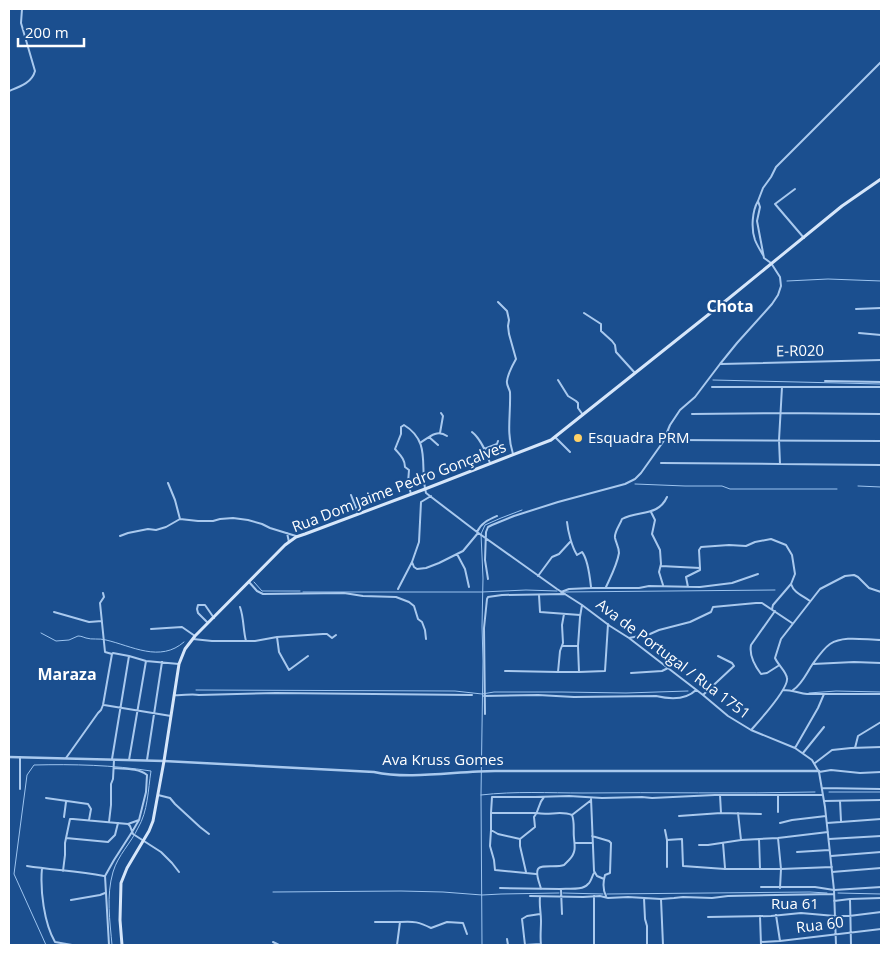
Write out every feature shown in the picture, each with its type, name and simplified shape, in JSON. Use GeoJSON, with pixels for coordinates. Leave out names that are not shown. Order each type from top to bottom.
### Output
{"type":"FeatureCollection","features":[{"type":"Feature","properties":{"kind":"main road","name":"Rua Dom Jaime Pedro Gonçalves"},"geometry":{"type":"LineString","coordinates":[[122,945],[120,883],[126,868],[153,821],[182,654],[208,623],[270,560],[298,536],[425,489],[556,437],[842,206],[881,179]]}},
{"type":"Feature","properties":{"kind":"street"},"geometry":{"type":"LineString","coordinates":[[9,91],[34,78],[35,71],[21,23],[22,9]]}},
{"type":"Feature","properties":{"kind":"street"},"geometry":{"type":"LineString","coordinates":[[488,578],[485,560],[486,532],[488,528],[500,520],[625,484],[635,479],[663,442],[670,425],[680,410],[695,397],[737,343],[772,304],[781,286],[780,277],[771,263],[764,258],[755,240],[753,228],[755,206],[763,188],[776,167],[881,62]]}},
{"type":"Feature","properties":{"kind":"street"},"geometry":{"type":"LineString","coordinates":[[795,189],[775,204],[804,238]]}},
{"type":"Feature","properties":{"kind":"street"},"geometry":{"type":"LineString","coordinates":[[758,201],[760,207],[758,227],[764,258]]}},
{"type":"Feature","properties":{"kind":"street"},"geometry":{"type":"LineString","coordinates":[[498,302],[507,312],[508,326],[516,359],[510,369],[506,382],[510,392],[508,433],[513,454]]}},
{"type":"Feature","properties":{"kind":"street"},"geometry":{"type":"LineString","coordinates":[[856,309],[881,308]]}},
{"type":"Feature","properties":{"kind":"street"},"geometry":{"type":"LineString","coordinates":[[584,313],[601,324],[601,331],[612,341],[616,352],[635,373]]}},
{"type":"Feature","properties":{"kind":"street"},"geometry":{"type":"LineString","coordinates":[[859,333],[881,335]]}},
{"type":"Feature","properties":{"kind":"street","name":"E-R020"},"geometry":{"type":"LineString","coordinates":[[720,364],[881,360]]}},
{"type":"Feature","properties":{"kind":"street"},"geometry":{"type":"LineString","coordinates":[[558,380],[567,395],[576,400],[578,408],[583,415]]}},
{"type":"Feature","properties":{"kind":"street"},"geometry":{"type":"LineString","coordinates":[[825,381],[881,382]]}},
{"type":"Feature","properties":{"kind":"street"},"geometry":{"type":"LineString","coordinates":[[712,387],[881,387]]}},
{"type":"Feature","properties":{"kind":"street"},"geometry":{"type":"LineString","coordinates":[[780,464],[779,440],[782,387]]}},
{"type":"Feature","properties":{"kind":"street"},"geometry":{"type":"LineString","coordinates":[[440,433],[443,416],[441,413]]}},
{"type":"Feature","properties":{"kind":"street"},"geometry":{"type":"LineString","coordinates":[[692,414],[881,414]]}},
{"type":"Feature","properties":{"kind":"street"},"geometry":{"type":"LineString","coordinates":[[411,494],[408,483],[409,470],[405,467],[404,460],[395,449],[401,434],[402,425],[409,428],[419,438],[425,489]]}},
{"type":"Feature","properties":{"kind":"street"},"geometry":{"type":"LineString","coordinates":[[472,432],[484,449],[490,463]]}},
{"type":"Feature","properties":{"kind":"street"},"geometry":{"type":"LineString","coordinates":[[420,443],[440,433],[447,436]]}},
{"type":"Feature","properties":{"kind":"street"},"geometry":{"type":"LineString","coordinates":[[429,437],[438,445]]}},
{"type":"Feature","properties":{"kind":"street"},"geometry":{"type":"LineString","coordinates":[[556,437],[570,452]]}},
{"type":"Feature","properties":{"kind":"street"},"geometry":{"type":"LineString","coordinates":[[673,440],[881,441]]}},
{"type":"Feature","properties":{"kind":"street"},"geometry":{"type":"LineString","coordinates":[[484,449],[497,444],[498,441]]}},
{"type":"Feature","properties":{"kind":"street"},"geometry":{"type":"LineString","coordinates":[[661,463],[881,465]]}},
{"type":"Feature","properties":{"kind":"street"},"geometry":{"type":"LineString","coordinates":[[168,483],[180,519]]}},
{"type":"Feature","properties":{"kind":"street","name":"Ava de Portugal / Rua 1751"},"geometry":{"type":"LineString","coordinates":[[425,489],[426,493],[477,532],[630,638],[728,716],[751,730],[794,748],[814,763],[819,772],[829,839],[836,916],[836,945]]}},
{"type":"Feature","properties":{"kind":"street"},"geometry":{"type":"LineString","coordinates":[[351,495],[358,513]]}},
{"type":"Feature","properties":{"kind":"street"},"geometry":{"type":"LineString","coordinates":[[398,589],[412,562],[419,542],[421,502],[431,496]]}},
{"type":"Feature","properties":{"kind":"street"},"geometry":{"type":"LineString","coordinates":[[606,588],[615,569],[618,556],[615,537],[621,521],[634,515],[651,512],[661,506],[667,497]]}},
{"type":"Feature","properties":{"kind":"street"},"geometry":{"type":"LineString","coordinates":[[651,512],[655,520],[652,534],[660,550],[661,566],[659,572],[663,586]]}},
{"type":"Feature","properties":{"kind":"street"},"geometry":{"type":"LineString","coordinates":[[412,562],[415,568],[422,569],[457,554],[465,549],[479,526],[497,516]]}},
{"type":"Feature","properties":{"kind":"street"},"geometry":{"type":"LineString","coordinates":[[120,536],[148,529],[156,530],[180,519],[213,522],[220,519],[233,518],[248,520],[298,536]]}},
{"type":"Feature","properties":{"kind":"street"},"geometry":{"type":"LineString","coordinates":[[567,522],[570,542],[576,555],[582,552],[586,556],[591,588]]}},
{"type":"Feature","properties":{"kind":"street"},"geometry":{"type":"LineString","coordinates":[[287,533],[289,542]]}},
{"type":"Feature","properties":{"kind":"street"},"geometry":{"type":"LineString","coordinates":[[688,587],[686,577],[700,570],[699,550],[702,547],[746,546],[771,539],[786,545],[792,555],[795,574],[791,584],[773,605],[769,607]]}},
{"type":"Feature","properties":{"kind":"street"},"geometry":{"type":"LineString","coordinates":[[538,576],[552,557],[559,554],[570,542]]}},
{"type":"Feature","properties":{"kind":"street"},"geometry":{"type":"LineString","coordinates":[[457,554],[469,587]]}},
{"type":"Feature","properties":{"kind":"street"},"geometry":{"type":"LineString","coordinates":[[661,566],[700,568]]}},
{"type":"Feature","properties":{"kind":"street"},"geometry":{"type":"LineString","coordinates":[[561,592],[591,588],[700,587],[732,583],[758,574]]}},
{"type":"Feature","properties":{"kind":"street"},"geometry":{"type":"LineString","coordinates":[[751,730],[776,700],[783,690],[786,681],[787,676],[778,666],[775,658],[781,639],[820,589],[845,576],[854,576],[858,577],[870,588],[881,592]]}},
{"type":"Feature","properties":{"kind":"street"},"geometry":{"type":"LineString","coordinates":[[249,582],[257,591],[264,594],[344,593],[403,599],[414,606],[418,619],[422,622],[425,630],[426,639]]}},
{"type":"Feature","properties":{"kind":"street"},"geometry":{"type":"LineString","coordinates":[[791,584],[794,591],[810,601]]}},
{"type":"Feature","properties":{"kind":"street"},"geometry":{"type":"LineString","coordinates":[[104,593],[104,598],[100,603],[104,651],[146,661],[179,664]]}},
{"type":"Feature","properties":{"kind":"street"},"geometry":{"type":"LineString","coordinates":[[485,714],[484,628],[487,599],[490,596],[564,594]]}},
{"type":"Feature","properties":{"kind":"street"},"geometry":{"type":"LineString","coordinates":[[540,595],[540,612],[580,615]]}},
{"type":"Feature","properties":{"kind":"street"},"geometry":{"type":"LineString","coordinates":[[630,638],[690,622],[711,612],[713,607],[756,602],[764,604],[792,623]]}},
{"type":"Feature","properties":{"kind":"street"},"geometry":{"type":"LineString","coordinates":[[208,623],[198,613],[198,606],[204,604],[214,618]]}},
{"type":"Feature","properties":{"kind":"street"},"geometry":{"type":"LineString","coordinates":[[579,672],[578,646],[582,605]]}},
{"type":"Feature","properties":{"kind":"street"},"geometry":{"type":"LineString","coordinates":[[772,609],[773,605]]}},
{"type":"Feature","properties":{"kind":"street"},"geometry":{"type":"LineString","coordinates":[[240,607],[246,641]]}},
{"type":"Feature","properties":{"kind":"street"},"geometry":{"type":"LineString","coordinates":[[775,611],[750,648],[751,656],[762,674],[778,666]]}},
{"type":"Feature","properties":{"kind":"street"},"geometry":{"type":"LineString","coordinates":[[54,612],[89,622],[102,621]]}},
{"type":"Feature","properties":{"kind":"street"},"geometry":{"type":"LineString","coordinates":[[558,672],[563,641],[562,625],[564,614]]}},
{"type":"Feature","properties":{"kind":"street"},"geometry":{"type":"LineString","coordinates":[[505,672],[606,671],[608,624]]}},
{"type":"Feature","properties":{"kind":"street"},"geometry":{"type":"LineString","coordinates":[[151,630],[182,627],[194,638],[212,641],[262,640],[277,637],[323,634],[327,634],[332,638],[336,635]]}},
{"type":"Feature","properties":{"kind":"street"},"geometry":{"type":"LineString","coordinates":[[277,637],[279,652],[289,670],[308,656]]}},
{"type":"Feature","properties":{"kind":"street"},"geometry":{"type":"LineString","coordinates":[[793,690],[800,684],[827,647],[836,641],[851,639],[881,640]]}},
{"type":"Feature","properties":{"kind":"street"},"geometry":{"type":"LineString","coordinates":[[562,646],[578,646]]}},
{"type":"Feature","properties":{"kind":"street"},"geometry":{"type":"LineString","coordinates":[[66,758],[101,710],[112,654]]}},
{"type":"Feature","properties":{"kind":"street"},"geometry":{"type":"LineString","coordinates":[[109,822],[113,760],[129,656]]}},
{"type":"Feature","properties":{"kind":"street"},"geometry":{"type":"LineString","coordinates":[[703,695],[734,666],[732,662],[718,656]]}},
{"type":"Feature","properties":{"kind":"street"},"geometry":{"type":"LineString","coordinates":[[128,760],[146,661]]}},
{"type":"Feature","properties":{"kind":"street"},"geometry":{"type":"LineString","coordinates":[[147,760],[162,662]]}},
{"type":"Feature","properties":{"kind":"street"},"geometry":{"type":"LineString","coordinates":[[813,664],[881,663]]}},
{"type":"Feature","properties":{"kind":"street"},"geometry":{"type":"LineString","coordinates":[[631,673],[662,671],[668,668]]}},
{"type":"Feature","properties":{"kind":"street"},"geometry":{"type":"LineString","coordinates":[[484,696],[656,696],[668,698],[688,696],[696,690]]}},
{"type":"Feature","properties":{"kind":"street"},"geometry":{"type":"LineString","coordinates":[[783,690],[793,690],[801,694],[881,694]]}},
{"type":"Feature","properties":{"kind":"street"},"geometry":{"type":"LineString","coordinates":[[174,695],[181,696],[194,693],[199,695],[472,695]]}},
{"type":"Feature","properties":{"kind":"street"},"geometry":{"type":"LineString","coordinates":[[794,748],[818,708],[824,694]]}},
{"type":"Feature","properties":{"kind":"street"},"geometry":{"type":"LineString","coordinates":[[103,705],[171,716]]}},
{"type":"Feature","properties":{"kind":"street"},"geometry":{"type":"LineString","coordinates":[[855,748],[858,736],[881,722]]}},
{"type":"Feature","properties":{"kind":"street"},"geometry":{"type":"LineString","coordinates":[[803,753],[824,727]]}},
{"type":"Feature","properties":{"kind":"street"},"geometry":{"type":"LineString","coordinates":[[814,763],[832,750],[881,747]]}},
{"type":"Feature","properties":{"kind":"street","name":"Ava Kruss Gomes"},"geometry":{"type":"LineString","coordinates":[[9,757],[147,760],[386,774],[486,771],[819,772]]}},
{"type":"Feature","properties":{"kind":"street"},"geometry":{"type":"LineString","coordinates":[[20,757],[20,789]]}},
{"type":"Feature","properties":{"kind":"street"},"geometry":{"type":"LineString","coordinates":[[109,945],[105,876],[121,847],[133,833],[139,820],[147,780],[147,775],[142,771],[114,766]]}},
{"type":"Feature","properties":{"kind":"street"},"geometry":{"type":"LineString","coordinates":[[819,772],[831,770],[881,772]]}},
{"type":"Feature","properties":{"kind":"street"},"geometry":{"type":"LineString","coordinates":[[822,788],[881,789]]}},
{"type":"Feature","properties":{"kind":"street"},"geometry":{"type":"LineString","coordinates":[[158,795],[168,797],[209,834]]}},
{"type":"Feature","properties":{"kind":"street"},"geometry":{"type":"LineString","coordinates":[[537,874],[495,870],[490,846],[492,797],[569,796],[591,799],[720,795],[823,795]]}},
{"type":"Feature","properties":{"kind":"street"},"geometry":{"type":"LineString","coordinates":[[720,795],[721,813]]}},
{"type":"Feature","properties":{"kind":"street"},"geometry":{"type":"LineString","coordinates":[[778,796],[778,812]]}},
{"type":"Feature","properties":{"kind":"street"},"geometry":{"type":"LineString","coordinates":[[526,872],[520,839],[534,827],[534,817],[539,803],[544,797]]}},
{"type":"Feature","properties":{"kind":"street"},"geometry":{"type":"LineString","coordinates":[[46,798],[88,804],[91,809],[89,820]]}},
{"type":"Feature","properties":{"kind":"street"},"geometry":{"type":"LineString","coordinates":[[572,815],[591,799]]}},
{"type":"Feature","properties":{"kind":"street"},"geometry":{"type":"LineString","coordinates":[[500,888],[573,889],[590,883],[594,873],[591,799]]}},
{"type":"Feature","properties":{"kind":"street"},"geometry":{"type":"LineString","coordinates":[[824,801],[881,800]]}},
{"type":"Feature","properties":{"kind":"street"},"geometry":{"type":"LineString","coordinates":[[64,817],[66,801]]}},
{"type":"Feature","properties":{"kind":"street"},"geometry":{"type":"LineString","coordinates":[[840,801],[841,822]]}},
{"type":"Feature","properties":{"kind":"street"},"geometry":{"type":"LineString","coordinates":[[490,813],[537,813],[544,815],[568,813],[572,815]]}},
{"type":"Feature","properties":{"kind":"street"},"geometry":{"type":"LineString","coordinates":[[679,816],[721,813],[761,814]]}},
{"type":"Feature","properties":{"kind":"street"},"geometry":{"type":"LineString","coordinates":[[738,813],[741,840]]}},
{"type":"Feature","properties":{"kind":"street"},"geometry":{"type":"LineString","coordinates":[[541,889],[537,874],[538,870],[542,867],[563,866],[574,854],[574,821],[572,815]]}},
{"type":"Feature","properties":{"kind":"street"},"geometry":{"type":"LineString","coordinates":[[780,823],[826,816]]}},
{"type":"Feature","properties":{"kind":"street"},"geometry":{"type":"LineString","coordinates":[[63,870],[70,819],[128,824],[139,820]]}},
{"type":"Feature","properties":{"kind":"street"},"geometry":{"type":"LineString","coordinates":[[827,823],[881,819]]}},
{"type":"Feature","properties":{"kind":"street"},"geometry":{"type":"LineString","coordinates":[[66,838],[108,842],[115,835],[118,823]]}},
{"type":"Feature","properties":{"kind":"street"},"geometry":{"type":"LineString","coordinates":[[128,824],[136,836],[167,858],[179,872]]}},
{"type":"Feature","properties":{"kind":"street"},"geometry":{"type":"LineString","coordinates":[[491,830],[498,834],[520,839]]}},
{"type":"Feature","properties":{"kind":"street"},"geometry":{"type":"LineString","coordinates":[[665,830],[667,867]]}},
{"type":"Feature","properties":{"kind":"street"},"geometry":{"type":"LineString","coordinates":[[699,845],[828,832]]}},
{"type":"Feature","properties":{"kind":"street"},"geometry":{"type":"LineString","coordinates":[[592,836],[611,843],[610,873],[605,875],[604,879],[606,896]]}},
{"type":"Feature","properties":{"kind":"street"},"geometry":{"type":"LineString","coordinates":[[829,839],[881,836]]}},
{"type":"Feature","properties":{"kind":"street"},"geometry":{"type":"LineString","coordinates":[[778,838],[781,869],[780,888]]}},
{"type":"Feature","properties":{"kind":"street"},"geometry":{"type":"LineString","coordinates":[[667,840],[682,839],[683,866],[725,869],[781,869],[832,866]]}},
{"type":"Feature","properties":{"kind":"street"},"geometry":{"type":"LineString","coordinates":[[759,839],[760,869]]}},
{"type":"Feature","properties":{"kind":"street"},"geometry":{"type":"LineString","coordinates":[[575,843],[592,843]]}},
{"type":"Feature","properties":{"kind":"street"},"geometry":{"type":"LineString","coordinates":[[723,843],[725,869]]}},
{"type":"Feature","properties":{"kind":"street"},"geometry":{"type":"LineString","coordinates":[[797,852],[830,850]]}},
{"type":"Feature","properties":{"kind":"street"},"geometry":{"type":"LineString","coordinates":[[830,856],[881,852]]}},
{"type":"Feature","properties":{"kind":"street"},"geometry":{"type":"LineString","coordinates":[[27,866],[105,876]]}},
{"type":"Feature","properties":{"kind":"street"},"geometry":{"type":"LineString","coordinates":[[42,868],[41,878],[44,906],[50,931],[55,942],[72,945]]}},
{"type":"Feature","properties":{"kind":"street"},"geometry":{"type":"LineString","coordinates":[[832,872],[881,868]]}},
{"type":"Feature","properties":{"kind":"street"},"geometry":{"type":"LineString","coordinates":[[594,873],[604,879]]}},
{"type":"Feature","properties":{"kind":"street"},"geometry":{"type":"LineString","coordinates":[[762,887],[815,887],[834,890],[881,887]]}},
{"type":"Feature","properties":{"kind":"street"},"geometry":{"type":"LineString","coordinates":[[560,889],[562,914]]}},
{"type":"Feature","properties":{"kind":"street"},"geometry":{"type":"LineString","coordinates":[[71,900],[100,896],[105,893]]}},
{"type":"Feature","properties":{"kind":"street"},"geometry":{"type":"LineString","coordinates":[[530,896],[606,896],[608,898],[661,899],[682,896],[712,898],[834,894]]}},
{"type":"Feature","properties":{"kind":"street"},"geometry":{"type":"LineString","coordinates":[[521,945],[541,944],[540,896]]}},
{"type":"Feature","properties":{"kind":"street"},"geometry":{"type":"LineString","coordinates":[[594,896],[595,945]]}},
{"type":"Feature","properties":{"kind":"street"},"geometry":{"type":"LineString","coordinates":[[644,898],[648,932],[647,945]]}},
{"type":"Feature","properties":{"kind":"street"},"geometry":{"type":"LineString","coordinates":[[834,901],[881,898]]}},
{"type":"Feature","properties":{"kind":"street"},"geometry":{"type":"LineString","coordinates":[[661,899],[663,945]]}},
{"type":"Feature","properties":{"kind":"street"},"geometry":{"type":"LineString","coordinates":[[850,899],[851,945]]}},
{"type":"Feature","properties":{"kind":"street","name":"Rua 61"},"geometry":{"type":"LineString","coordinates":[[708,917],[807,913],[849,916],[881,912]]}},
{"type":"Feature","properties":{"kind":"street"},"geometry":{"type":"LineString","coordinates":[[525,944],[522,919],[527,916],[540,914]]}},
{"type":"Feature","properties":{"kind":"street"},"geometry":{"type":"LineString","coordinates":[[776,915],[780,941]]}},
{"type":"Feature","properties":{"kind":"street"},"geometry":{"type":"LineString","coordinates":[[760,916],[761,944]]}},
{"type":"Feature","properties":{"kind":"street"},"geometry":{"type":"LineString","coordinates":[[375,922],[412,921],[431,928],[447,922],[463,923],[467,934]]}},
{"type":"Feature","properties":{"kind":"street"},"geometry":{"type":"LineString","coordinates":[[397,945],[400,922]]}},
{"type":"Feature","properties":{"kind":"street","name":"Rua 60"},"geometry":{"type":"LineString","coordinates":[[761,944],[881,929]]}},
{"type":"Feature","properties":{"kind":"street"},"geometry":{"type":"LineString","coordinates":[[507,939],[508,945]]}},
{"type":"Feature","properties":{"kind":"street"},"geometry":{"type":"LineString","coordinates":[[273,942],[279,945]]}},
{"type":"Feature","properties":{"kind":"waterway"},"geometry":{"type":"LineString","coordinates":[[787,281],[828,279],[881,281]]}},
{"type":"Feature","properties":{"kind":"waterway"},"geometry":{"type":"LineString","coordinates":[[713,380],[881,384]]}},
{"type":"Feature","properties":{"kind":"waterway"},"geometry":{"type":"LineString","coordinates":[[635,484],[722,486],[730,489],[837,489]]}},
{"type":"Feature","properties":{"kind":"waterway"},"geometry":{"type":"LineString","coordinates":[[858,486],[881,487]]}},
{"type":"Feature","properties":{"kind":"waterway"},"geometry":{"type":"LineString","coordinates":[[482,945],[483,578],[481,534],[485,525],[522,510]]}},
{"type":"Feature","properties":{"kind":"waterway"},"geometry":{"type":"LineString","coordinates":[[254,582],[262,591],[300,591]]}},
{"type":"Feature","properties":{"kind":"waterway"},"geometry":{"type":"LineString","coordinates":[[563,592],[775,590]]}},
{"type":"Feature","properties":{"kind":"waterway"},"geometry":{"type":"LineString","coordinates":[[303,592],[557,591]]}},
{"type":"Feature","properties":{"kind":"waterway"},"geometry":{"type":"LineString","coordinates":[[41,633],[56,641],[69,640],[79,636],[88,639],[103,639],[136,649],[156,652],[175,648],[184,642]]}},
{"type":"Feature","properties":{"kind":"waterway"},"geometry":{"type":"LineString","coordinates":[[196,690],[455,691],[482,694],[494,692],[626,693],[688,691]]}},
{"type":"Feature","properties":{"kind":"waterway"},"geometry":{"type":"LineString","coordinates":[[809,693],[836,691],[881,692]]}},
{"type":"Feature","properties":{"kind":"waterway"},"geometry":{"type":"LineString","coordinates":[[46,945],[14,874],[27,775],[34,765],[93,765],[151,771],[144,815],[113,872],[109,908],[112,945]]}},
{"type":"Feature","properties":{"kind":"waterway"},"geometry":{"type":"LineString","coordinates":[[481,795],[519,793],[815,792]]}},
{"type":"Feature","properties":{"kind":"waterway"},"geometry":{"type":"LineString","coordinates":[[829,792],[881,792]]}},
{"type":"Feature","properties":{"kind":"waterway"},"geometry":{"type":"LineString","coordinates":[[273,892],[401,891],[482,895],[559,893]]}},
{"type":"Feature","properties":{"kind":"waterway"},"geometry":{"type":"LineString","coordinates":[[563,893],[603,894]]}},
{"type":"Feature","properties":{"kind":"waterway"},"geometry":{"type":"LineString","coordinates":[[607,894],[827,893]]}},
{"type":"Feature","properties":{"kind":"waterway"},"geometry":{"type":"LineString","coordinates":[[838,893],[881,894]]}},
{"type":"Feature","properties":{"kind":"place","name":"Esquadra PRM"},"geometry":{"type":"Point","coordinates":[578,438]}},
{"type":"Feature","properties":{"kind":"district","name":"Chota"},"geometry":{"type":"Point","coordinates":[730,306]}},
{"type":"Feature","properties":{"kind":"district","name":"Maraza"},"geometry":{"type":"Point","coordinates":[67,674]}}]}
